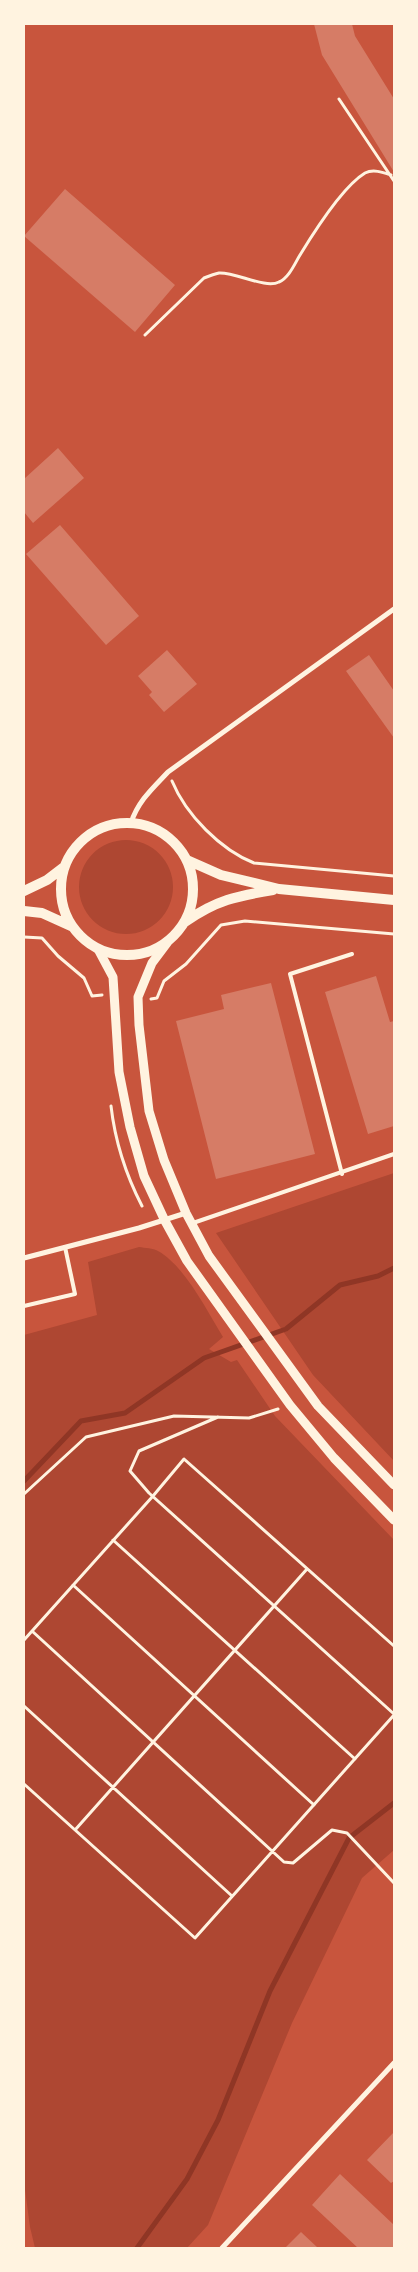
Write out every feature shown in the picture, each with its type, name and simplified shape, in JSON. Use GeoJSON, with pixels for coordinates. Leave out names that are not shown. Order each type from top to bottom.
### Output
{"type":"FeatureCollection","features":[{"type":"Feature","properties":{"kind":"main road"},"geometry":{"type":"LineString","coordinates":[[185,923],[192,903],[193,881],[187,860],[177,845],[164,834],[148,826],[131,823],[110,825],[90,834],[74,848],[64,867],[60,888],[63,908],[73,927],[84,940],[98,949],[115,954],[133,955],[151,951],[167,943],[185,923],[203,909],[224,900],[279,889]]}},
{"type":"Feature","properties":{"kind":"main road"},"geometry":{"type":"LineString","coordinates":[[187,860],[221,875],[279,889],[394,900]]}},
{"type":"Feature","properties":{"kind":"main road"},"geometry":{"type":"LineString","coordinates":[[24,891],[47,880],[64,867]]}},
{"type":"Feature","properties":{"kind":"main road"},"geometry":{"type":"LineString","coordinates":[[24,911],[42,913],[73,927]]}},
{"type":"Feature","properties":{"kind":"street"},"geometry":{"type":"LineString","coordinates":[[131,823],[135,810],[143,798],[168,772],[394,609]]}},
{"type":"Feature","properties":{"kind":"street"},"geometry":{"type":"LineString","coordinates":[[167,943],[152,963],[138,997],[149,1111],[164,1160],[186,1213],[210,1256],[318,1406],[394,1485]]}},
{"type":"Feature","properties":{"kind":"street"},"geometry":{"type":"LineString","coordinates":[[98,949],[113,977],[119,1072],[130,1127],[144,1176],[166,1221],[187,1261],[290,1405],[334,1458],[394,1520]]}},
{"type":"Feature","properties":{"kind":"street"},"geometry":{"type":"LineString","coordinates":[[24,1258],[166,1221],[186,1213]]}},
{"type":"Feature","properties":{"kind":"street"},"geometry":{"type":"LineString","coordinates":[[222,2248],[394,2063]]}},
{"type":"Feature","properties":{"kind":"lane"},"geometry":{"type":"LineString","coordinates":[[342,1174],[290,974],[352,954]]}},
{"type":"Feature","properties":{"kind":"lane"},"geometry":{"type":"LineString","coordinates":[[191,1224],[342,1174],[394,1154]]}},
{"type":"Feature","properties":{"kind":"lane"},"geometry":{"type":"LineString","coordinates":[[24,1306],[75,1294],[65,1247]]}},
{"type":"Feature","properties":{"kind":"path"},"geometry":{"type":"LineString","coordinates":[[340,99],[394,181]]}},
{"type":"Feature","properties":{"kind":"path"},"geometry":{"type":"LineString","coordinates":[[145,335],[204,278],[217,273],[232,274],[267,283],[279,282],[288,274],[313,233],[350,186],[366,172],[378,171],[391,175]]}},
{"type":"Feature","properties":{"kind":"path"},"geometry":{"type":"LineString","coordinates":[[168,772],[178,796],[204,826],[238,856],[254,864],[394,876]]}},
{"type":"Feature","properties":{"kind":"path"},"geometry":{"type":"LineString","coordinates":[[150,999],[157,998],[164,981],[186,964],[221,925],[245,920],[394,934]]}},
{"type":"Feature","properties":{"kind":"path"},"geometry":{"type":"LineString","coordinates":[[24,937],[42,938],[58,956],[84,978],[92,996],[105,995]]}},
{"type":"Feature","properties":{"kind":"path"},"geometry":{"type":"LineString","coordinates":[[24,1494],[86,1437],[174,1416],[249,1418],[290,1405]]}},
{"type":"Feature","properties":{"kind":"path"},"geometry":{"type":"LineString","coordinates":[[24,1784],[195,1938],[394,1715],[153,1496],[130,1471],[139,1451],[218,1417]]}},
{"type":"Feature","properties":{"kind":"path"},"geometry":{"type":"LineString","coordinates":[[24,1640],[184,1459],[394,1646]]}},
{"type":"Feature","properties":{"kind":"path"},"geometry":{"type":"LineString","coordinates":[[113,1540],[355,1759]]}},
{"type":"Feature","properties":{"kind":"path"},"geometry":{"type":"LineString","coordinates":[[75,1830],[307,1569]]}},
{"type":"Feature","properties":{"kind":"path"},"geometry":{"type":"LineString","coordinates":[[73,1585],[314,1805]]}},
{"type":"Feature","properties":{"kind":"path"},"geometry":{"type":"LineString","coordinates":[[32,1631],[284,1862],[293,1863],[332,1830],[346,1833],[394,1883]]}},
{"type":"Feature","properties":{"kind":"path"},"geometry":{"type":"LineString","coordinates":[[24,1706],[232,1896]]}},
{"type":"Feature","properties":{"kind":"shaded area"},"geometry":{"type":"Polygon","coordinates":[[[126,840],[144,844],[159,854],[169,869],[173,887],[169,905],[159,920],[144,930],[126,934],[108,930],[93,920],[83,905],[79,887],[83,869],[93,854],[108,844],[126,840]]]}},
{"type":"Feature","properties":{"kind":"shaded area"},"geometry":{"type":"Polygon","coordinates":[[[394,1173],[394,1461],[313,1375],[216,1233],[394,1173]]]}},
{"type":"Feature","properties":{"kind":"shaded area"},"geometry":{"type":"Polygon","coordinates":[[[139,1247],[158,1251],[177,1267],[195,1290],[223,1337],[209,1349],[231,1362],[237,1360],[275,1416],[394,1540],[394,1850],[362,1878],[292,2023],[208,2225],[187,2248],[35,2248],[24,2182],[24,1335],[97,1315],[88,1262],[139,1247]]]}},
{"type":"Feature","properties":{"kind":"building"},"geometry":{"type":"Polygon","coordinates":[[[314,24],[352,24],[355,36],[394,99],[394,172],[322,55],[314,24]]]}},
{"type":"Feature","properties":{"kind":"building"},"geometry":{"type":"Polygon","coordinates":[[[65,189],[175,285],[135,332],[24,236],[65,189]]]}},
{"type":"Feature","properties":{"kind":"building"},"geometry":{"type":"Polygon","coordinates":[[[58,448],[84,478],[33,523],[24,512],[24,479],[58,448]]]}},
{"type":"Feature","properties":{"kind":"building"},"geometry":{"type":"Polygon","coordinates":[[[60,525],[139,616],[106,645],[26,554],[60,525]]]}},
{"type":"Feature","properties":{"kind":"building"},"geometry":{"type":"Polygon","coordinates":[[[167,650],[197,684],[164,712],[149,695],[152,692],[138,676],[167,650]]]}},
{"type":"Feature","properties":{"kind":"building"},"geometry":{"type":"Polygon","coordinates":[[[369,655],[394,691],[394,738],[346,671],[369,655]]]}},
{"type":"Feature","properties":{"kind":"building"},"geometry":{"type":"Polygon","coordinates":[[[376,976],[390,1022],[394,1021],[394,1126],[368,1134],[325,992],[376,976]]]}},
{"type":"Feature","properties":{"kind":"building"},"geometry":{"type":"Polygon","coordinates":[[[271,983],[315,1154],[216,1179],[176,1021],[224,1009],[221,995],[271,983]]]}},
{"type":"Feature","properties":{"kind":"building"},"geometry":{"type":"Polygon","coordinates":[[[394,2132],[394,2181],[391,2183],[367,2160],[394,2132]]]}},
{"type":"Feature","properties":{"kind":"building"},"geometry":{"type":"Polygon","coordinates":[[[340,2174],[394,2225],[394,2248],[358,2248],[312,2205],[340,2174]]]}},
{"type":"Feature","properties":{"kind":"building"},"geometry":{"type":"Polygon","coordinates":[[[301,2232],[318,2248],[285,2248],[301,2232]]]}},
{"type":"Feature","properties":{"kind":"waterway"},"geometry":{"type":"LineString","coordinates":[[24,1481],[81,1421],[125,1413],[204,1358],[286,1329],[340,1285],[378,1276],[394,1268]]}},
{"type":"Feature","properties":{"kind":"waterway"},"geometry":{"type":"LineString","coordinates":[[137,2248],[187,2179],[218,2120],[270,1991],[349,1838],[394,1803]]}}]}
